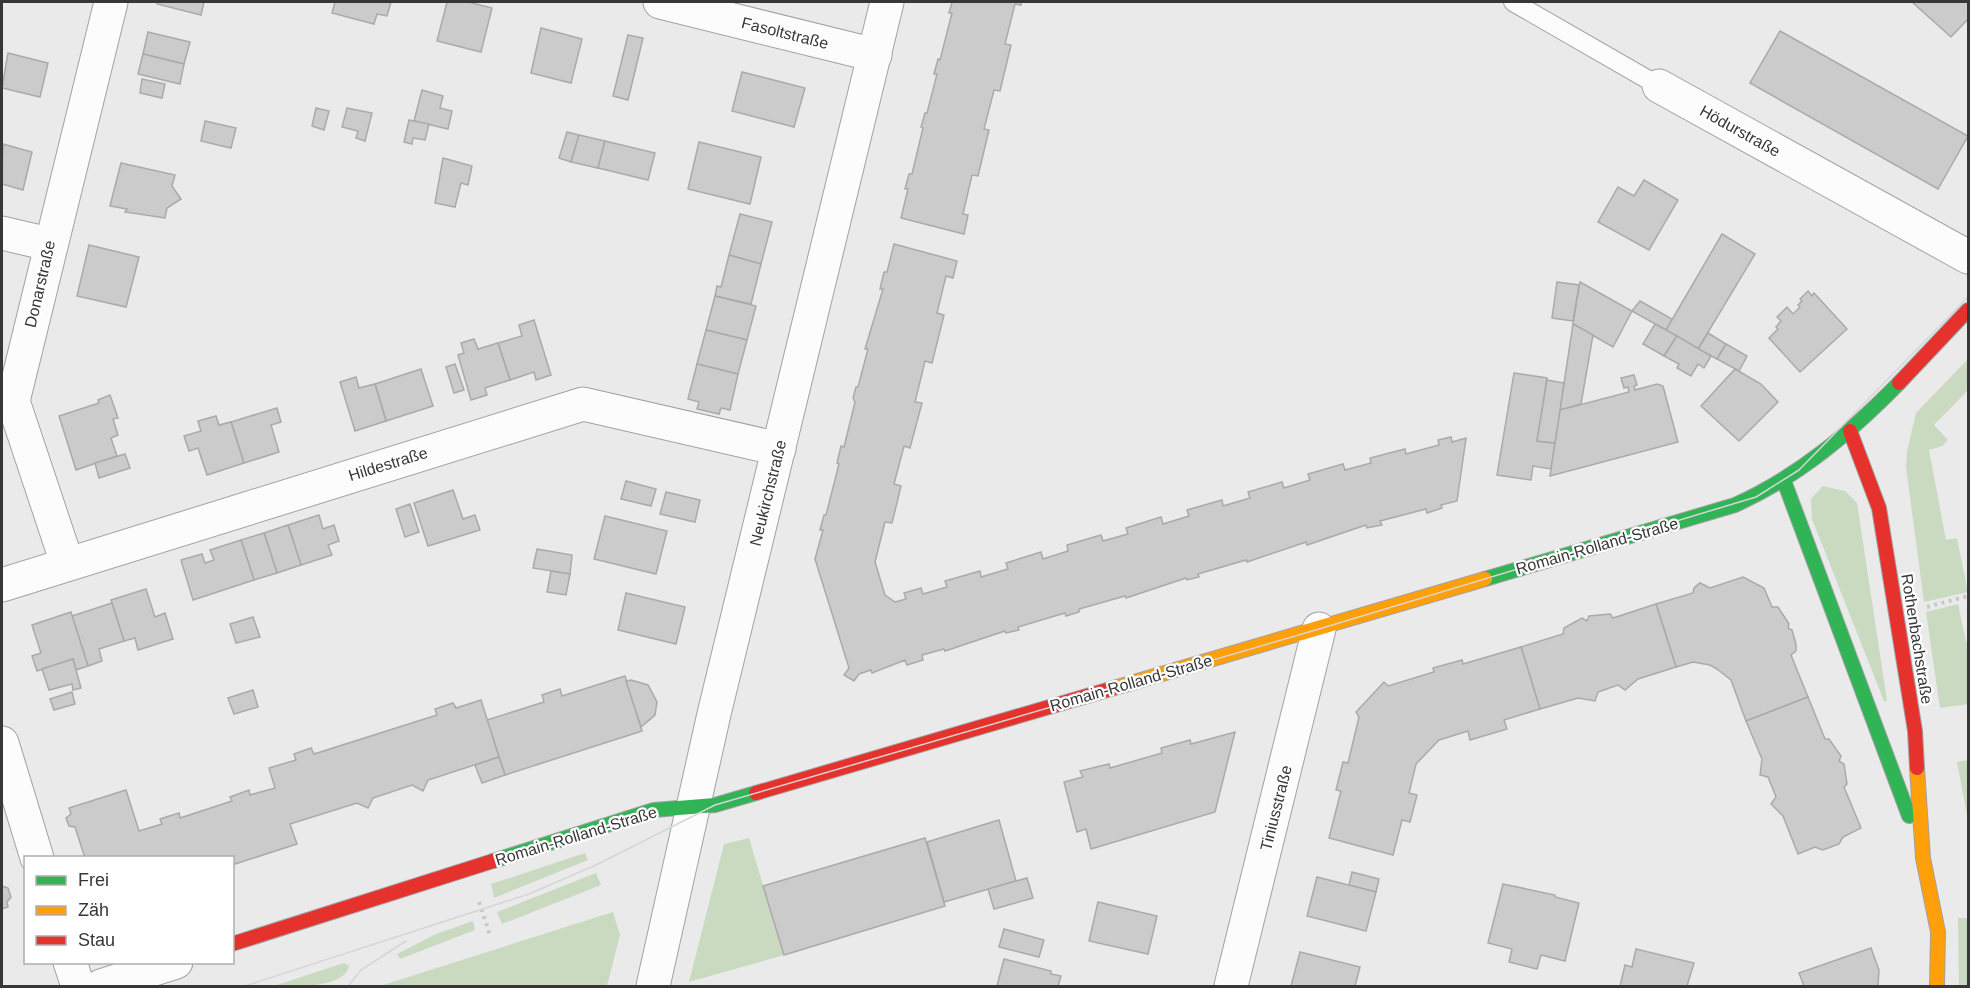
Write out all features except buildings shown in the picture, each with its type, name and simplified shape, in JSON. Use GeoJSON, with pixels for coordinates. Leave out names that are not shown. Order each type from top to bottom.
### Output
{"type":"FeatureCollection","features":[{"type":"Feature","properties":{"kind":"street","name":"Donarstraße"},"geometry":{"type":"LineString","coordinates":[[67,563],[13,401],[111,2]]}},
{"type":"Feature","properties":{"kind":"street","name":"Fasoltstraße"},"geometry":{"type":"LineString","coordinates":[[660,2],[876,55]]}},
{"type":"Feature","properties":{"kind":"street","name":"Neukirchstraße"},"geometry":{"type":"LineString","coordinates":[[653,987],[778,449],[876,55],[887,2]]}},
{"type":"Feature","properties":{"kind":"street","name":"Hödurstraße"},"geometry":{"type":"LineString","coordinates":[[1659,86],[1968,257]]}},
{"type":"Feature","properties":{"kind":"street"},"geometry":{"type":"LineString","coordinates":[[2,233],[50,244]]}},
{"type":"Feature","properties":{"kind":"street","name":"Romain-Rolland-Straße"},"geometry":{"type":"LineString","coordinates":[[234,943],[654,810],[724,802],[1735,505],[1756,497],[1784,481],[1850,431],[1968,310]]}},
{"type":"Feature","properties":{"kind":"street","name":"Hildestraße"},"geometry":{"type":"LineString","coordinates":[[2,585],[583,404],[778,449]]}},
{"type":"Feature","properties":{"kind":"street","name":"Rothenbachstraße"},"geometry":{"type":"LineString","coordinates":[[1850,431],[1879,508],[1915,731],[1923,858]]}},
{"type":"Feature","properties":{"kind":"street","name":"Rothenbachstraße"},"geometry":{"type":"LineString","coordinates":[[1784,481],[1881,736],[1923,858],[1938,932],[1937,987]]}},
{"type":"Feature","properties":{"kind":"street","name":"Tiniusstraße"},"geometry":{"type":"LineString","coordinates":[[1231,987],[1319,629]]}},
{"type":"Feature","properties":{"kind":"street"},"geometry":{"type":"LineString","coordinates":[[2,743],[36,856]]}},
{"type":"Feature","properties":{"kind":"street"},"geometry":{"type":"LineString","coordinates":[[70,964],[78,987]]}},
{"type":"Feature","properties":{"kind":"street"},"geometry":{"type":"LineString","coordinates":[[101,987],[173,964]]}},
{"type":"Feature","properties":{"kind":"lane","name":"Hödurstraße"},"geometry":{"type":"LineString","coordinates":[[1513,2],[1659,86]]}},
{"type":"Feature","properties":{"kind":"path"},"geometry":{"type":"LineString","coordinates":[[1918,609],[1968,596]]}},
{"type":"Feature","properties":{"kind":"path"},"geometry":{"type":"LineString","coordinates":[[478,900],[490,935]]}},
{"type":"Feature","properties":{"kind":"green space"},"geometry":{"type":"Polygon","coordinates":[[[1968,359],[1968,390],[1934,425],[1948,440],[1942,446],[1929,450],[1946,540],[1957,538],[1968,592],[1924,602],[1906,467],[1907,451],[1916,413],[1968,359]]]}},
{"type":"Feature","properties":{"kind":"green space"},"geometry":{"type":"Polygon","coordinates":[[[1823,486],[1845,491],[1857,503],[1887,701],[1884,701],[1812,519],[1811,499],[1823,486]]]}},
{"type":"Feature","properties":{"kind":"green space"},"geometry":{"type":"Polygon","coordinates":[[[1958,604],[1966,642],[1968,642],[1968,704],[1940,708],[1926,612],[1958,604]]]}},
{"type":"Feature","properties":{"kind":"green space"},"geometry":{"type":"Polygon","coordinates":[[[1968,760],[1968,820],[1957,762],[1968,760]]]}},
{"type":"Feature","properties":{"kind":"green space"},"geometry":{"type":"Polygon","coordinates":[[[749,838],[784,955],[689,982],[724,844],[749,838]]]}},
{"type":"Feature","properties":{"kind":"green space"},"geometry":{"type":"Polygon","coordinates":[[[585,853],[588,860],[494,898],[491,884],[585,853]]]}},
{"type":"Feature","properties":{"kind":"green space"},"geometry":{"type":"Polygon","coordinates":[[[596,873],[601,885],[502,924],[497,912],[596,873]]]}},
{"type":"Feature","properties":{"kind":"green space"},"geometry":{"type":"Polygon","coordinates":[[[613,912],[620,935],[607,986],[380,986],[613,912]]]}},
{"type":"Feature","properties":{"kind":"green space"},"geometry":{"type":"Polygon","coordinates":[[[1958,918],[1968,918],[1968,986],[1959,986],[1958,918]]]}},
{"type":"Feature","properties":{"kind":"green space"},"geometry":{"type":"Polygon","coordinates":[[[473,921],[475,930],[400,959],[397,954],[436,934],[473,921]]]}},
{"type":"Feature","properties":{"kind":"green space"},"geometry":{"type":"Polygon","coordinates":[[[344,963],[349,966],[345,973],[329,982],[305,986],[274,986],[344,963]]]}},
{"type":"Feature","properties":{"kind":"tram line"},"geometry":{"type":"LineString","coordinates":[[245,986],[529,894],[596,865],[715,805],[1319,629],[1756,497],[1799,470],[1968,297]]}},
{"type":"Feature","properties":{"kind":"tram line"},"geometry":{"type":"LineString","coordinates":[[348,986],[361,970],[406,941]]}},
{"type":"Feature","properties":{"kind":"traffic: fast"},"geometry":{"type":"LineString","coordinates":[[1485,579],[1735,505],[1781,481],[1823,452],[1899,383]]}},
{"type":"Feature","properties":{"kind":"traffic: fast"},"geometry":{"type":"LineString","coordinates":[[1784,481],[1909,816]]}},
{"type":"Feature","properties":{"kind":"traffic: fast"},"geometry":{"type":"LineString","coordinates":[[493,861],[654,810],[715,805],[756,793]]}},
{"type":"Feature","properties":{"kind":"traffic: slow"},"geometry":{"type":"LineString","coordinates":[[1114,688],[1485,579]]}},
{"type":"Feature","properties":{"kind":"traffic: slow"},"geometry":{"type":"LineString","coordinates":[[1917,768],[1923,858],[1938,932],[1937,986]]}},
{"type":"Feature","properties":{"kind":"traffic: jam"},"geometry":{"type":"LineString","coordinates":[[1899,383],[1968,310]]}},
{"type":"Feature","properties":{"kind":"traffic: jam"},"geometry":{"type":"LineString","coordinates":[[1850,431],[1879,508],[1915,731],[1917,768]]}},
{"type":"Feature","properties":{"kind":"traffic: jam"},"geometry":{"type":"LineString","coordinates":[[756,793],[1114,688]]}},
{"type":"Feature","properties":{"kind":"traffic: jam"},"geometry":{"type":"LineString","coordinates":[[234,943],[493,861]]}}]}
